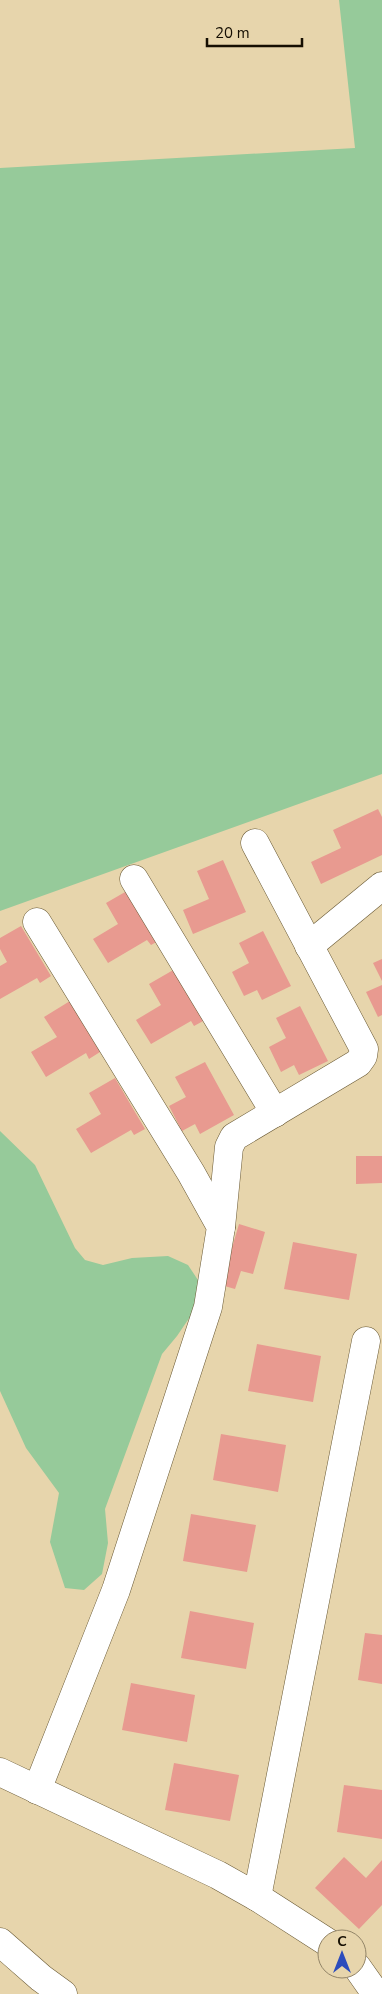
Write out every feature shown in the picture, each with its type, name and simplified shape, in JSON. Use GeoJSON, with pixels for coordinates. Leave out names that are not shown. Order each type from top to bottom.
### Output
{"type":"FeatureCollection","features":[{"type":"Feature","properties":{"kind":"lane"},"geometry":{"type":"LineString","coordinates":[[37,1790],[116,1590],[208,1307],[221,1227],[230,1147],[234,1137],[358,1062],[363,1056],[364,1049],[255,843]]}},
{"type":"Feature","properties":{"kind":"lane"},"geometry":{"type":"LineString","coordinates":[[134,879],[275,1113]]}},
{"type":"Feature","properties":{"kind":"lane"},"geometry":{"type":"LineString","coordinates":[[309,946],[382,886]]}},
{"type":"Feature","properties":{"kind":"lane"},"geometry":{"type":"LineString","coordinates":[[37,922],[191,1173],[221,1227]]}},
{"type":"Feature","properties":{"kind":"lane"},"geometry":{"type":"LineString","coordinates":[[257,1897],[366,1341]]}},
{"type":"Feature","properties":{"kind":"lane"},"geometry":{"type":"LineString","coordinates":[[0,1772],[218,1875],[257,1897],[317,1936]]}},
{"type":"Feature","properties":{"kind":"lane"},"geometry":{"type":"LineString","coordinates":[[0,1942],[41,1978],[63,1994]]}},
{"type":"Feature","properties":{"kind":"lane"},"geometry":{"type":"LineString","coordinates":[[365,1979],[376,1994]]}},
{"type":"Feature","properties":{"kind":"green space"},"geometry":{"type":"Polygon","coordinates":[[[339,0],[382,0],[382,774],[0,911],[0,168],[355,148],[339,0]]]}},
{"type":"Feature","properties":{"kind":"green space"},"geometry":{"type":"Polygon","coordinates":[[[0,1131],[35,1165],[75,1248],[85,1260],[103,1265],[132,1258],[168,1256],[188,1265],[198,1280],[194,1311],[162,1354],[105,1509],[108,1543],[102,1574],[84,1590],[65,1588],[50,1542],[59,1493],[26,1448],[0,1391],[0,1131]]]}},
{"type":"Feature","properties":{"kind":"building"},"geometry":{"type":"Polygon","coordinates":[[[378,809],[382,817],[382,855],[321,884],[311,862],[341,848],[333,830],[378,809]]]}},
{"type":"Feature","properties":{"kind":"building"},"geometry":{"type":"Polygon","coordinates":[[[223,860],[246,912],[193,934],[183,910],[209,899],[197,871],[223,860]]]}},
{"type":"Feature","properties":{"kind":"building"},"geometry":{"type":"Polygon","coordinates":[[[132,888],[162,939],[151,945],[147,940],[108,963],[93,939],[118,924],[106,903],[132,888]]]}},
{"type":"Feature","properties":{"kind":"building"},"geometry":{"type":"Polygon","coordinates":[[[21,926],[51,976],[40,983],[37,978],[0,999],[0,966],[7,962],[0,949],[0,938],[21,926]]]}},
{"type":"Feature","properties":{"kind":"building"},"geometry":{"type":"Polygon","coordinates":[[[263,931],[291,986],[262,1000],[257,990],[244,996],[232,972],[249,963],[239,943],[263,931]]]}},
{"type":"Feature","properties":{"kind":"building"},"geometry":{"type":"Polygon","coordinates":[[[382,959],[382,981],[373,963],[382,959]]]}},
{"type":"Feature","properties":{"kind":"building"},"geometry":{"type":"Polygon","coordinates":[[[175,969],[205,1020],[194,1026],[191,1021],[151,1044],[136,1020],[161,1005],[149,984],[175,969]]]}},
{"type":"Feature","properties":{"kind":"building"},"geometry":{"type":"Polygon","coordinates":[[[382,985],[382,1015],[378,1017],[366,992],[382,985]]]}},
{"type":"Feature","properties":{"kind":"building"},"geometry":{"type":"Polygon","coordinates":[[[70,1001],[100,1052],[89,1059],[86,1053],[46,1077],[31,1052],[57,1037],[44,1017],[70,1001]]]}},
{"type":"Feature","properties":{"kind":"building"},"geometry":{"type":"Polygon","coordinates":[[[300,1006],[328,1061],[299,1075],[294,1065],[281,1072],[269,1047],[286,1038],[276,1018],[300,1006]]]}},
{"type":"Feature","properties":{"kind":"building"},"geometry":{"type":"Polygon","coordinates":[[[205,1062],[234,1115],[200,1134],[195,1124],[182,1131],[169,1106],[186,1097],[175,1077],[205,1062]]]}},
{"type":"Feature","properties":{"kind":"building"},"geometry":{"type":"Polygon","coordinates":[[[115,1078],[145,1129],[134,1135],[131,1130],[91,1153],[76,1129],[101,1114],[89,1093],[115,1078]]]}},
{"type":"Feature","properties":{"kind":"building"},"geometry":{"type":"Polygon","coordinates":[[[356,1156],[382,1156],[382,1183],[356,1184],[356,1156]]]}},
{"type":"Feature","properties":{"kind":"building"},"geometry":{"type":"Polygon","coordinates":[[[239,1224],[265,1232],[253,1274],[241,1271],[235,1289],[221,1285],[239,1224]]]}},
{"type":"Feature","properties":{"kind":"building"},"geometry":{"type":"Polygon","coordinates":[[[293,1242],[357,1254],[349,1300],[284,1289],[293,1242]]]}},
{"type":"Feature","properties":{"kind":"building"},"geometry":{"type":"Polygon","coordinates":[[[257,1344],[321,1356],[313,1402],[248,1391],[257,1344]]]}},
{"type":"Feature","properties":{"kind":"building"},"geometry":{"type":"Polygon","coordinates":[[[221,1434],[286,1445],[278,1492],[213,1480],[221,1434]]]}},
{"type":"Feature","properties":{"kind":"building"},"geometry":{"type":"Polygon","coordinates":[[[191,1514],[256,1525],[247,1572],[183,1561],[191,1514]]]}},
{"type":"Feature","properties":{"kind":"building"},"geometry":{"type":"Polygon","coordinates":[[[190,1611],[254,1623],[246,1669],[181,1658],[190,1611]]]}},
{"type":"Feature","properties":{"kind":"building"},"geometry":{"type":"Polygon","coordinates":[[[365,1633],[382,1635],[382,1684],[358,1680],[365,1633]]]}},
{"type":"Feature","properties":{"kind":"building"},"geometry":{"type":"Polygon","coordinates":[[[131,1683],[195,1695],[187,1742],[122,1730],[131,1683]]]}},
{"type":"Feature","properties":{"kind":"building"},"geometry":{"type":"Polygon","coordinates":[[[174,1763],[239,1775],[230,1821],[165,1810],[174,1763]]]}},
{"type":"Feature","properties":{"kind":"building"},"geometry":{"type":"Polygon","coordinates":[[[344,1785],[382,1790],[382,1839],[337,1832],[344,1785]]]}},
{"type":"Feature","properties":{"kind":"building"},"geometry":{"type":"Polygon","coordinates":[[[344,1857],[366,1878],[382,1860],[382,1905],[359,1929],[315,1888],[344,1857]]]}}]}
